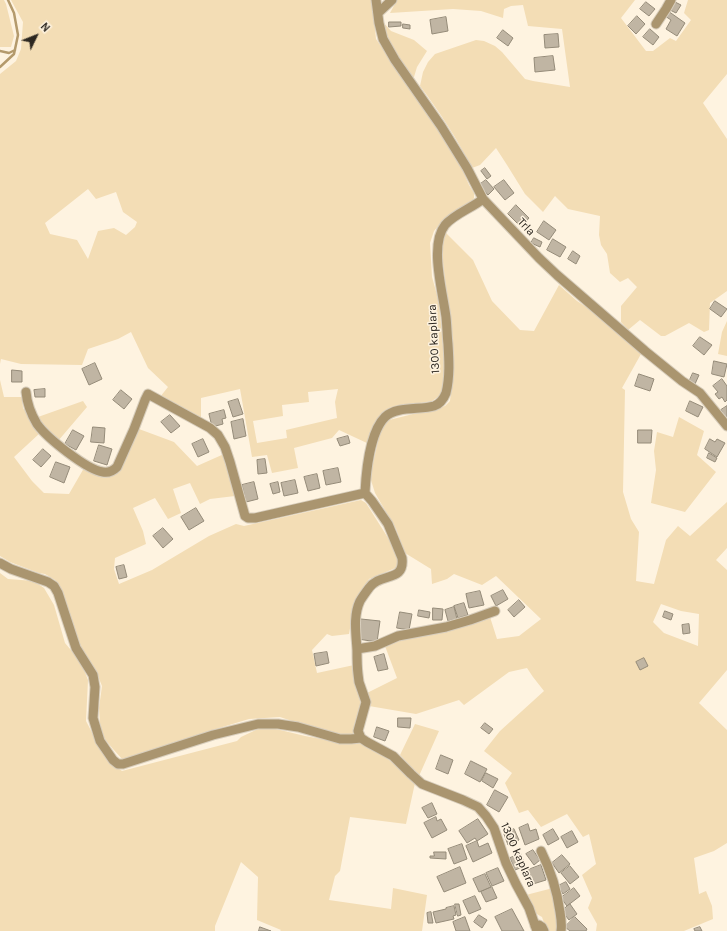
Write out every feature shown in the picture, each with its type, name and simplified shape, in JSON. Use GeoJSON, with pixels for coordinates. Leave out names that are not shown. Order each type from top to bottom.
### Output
{"type":"FeatureCollection","features":[{"type":"Feature","properties":{"kind":"street","name":"Trla"},"geometry":{"type":"LineString","coordinates":[[376,0],[382,39],[395,60],[442,126],[467,168],[483,199],[557,275],[645,351],[682,381],[700,393],[727,426]]}},
{"type":"Feature","properties":{"kind":"street"},"geometry":{"type":"LineString","coordinates":[[378,13],[392,0]]}},
{"type":"Feature","properties":{"kind":"street"},"geometry":{"type":"LineString","coordinates":[[656,24],[671,0]]}},
{"type":"Feature","properties":{"kind":"street","name":"1300 kaplara"},"geometry":{"type":"LineString","coordinates":[[364,493],[371,448],[377,428],[386,416],[409,408],[434,406],[444,398],[449,370],[446,317],[438,263],[438,243],[445,225],[454,217],[483,199]]}},
{"type":"Feature","properties":{"kind":"street"},"geometry":{"type":"LineString","coordinates":[[0,562],[10,569],[48,582],[54,586],[58,593],[76,648],[93,675],[95,687],[93,718],[96,730],[100,741],[113,760],[118,764],[123,764],[213,734],[258,724],[278,724],[298,727],[340,739],[361,738],[358,731],[366,702],[359,682],[355,626],[356,613],[360,602],[372,585],[380,579],[400,572],[403,562],[388,524],[372,501],[364,493],[255,518],[248,518],[245,516],[225,447],[218,435],[210,428],[148,394],[117,467],[114,470],[102,472],[87,466],[64,450],[46,434],[37,424],[30,412],[26,392]]}},
{"type":"Feature","properties":{"kind":"street"},"geometry":{"type":"LineString","coordinates":[[357,649],[375,646],[403,635],[446,627],[496,611]]}},
{"type":"Feature","properties":{"kind":"street","name":"1300 kaplara"},"geometry":{"type":"LineString","coordinates":[[361,738],[393,756],[422,784],[463,800],[478,808],[486,816],[494,828],[506,863],[529,908],[536,928]]}},
{"type":"Feature","properties":{"kind":"street"},"geometry":{"type":"LineString","coordinates":[[541,851],[548,863],[556,887],[561,931]]}},
{"type":"Feature","properties":{"kind":"street"},"geometry":{"type":"LineString","coordinates":[[536,928],[539,925],[544,931]]}},
{"type":"Feature","properties":{"kind":"shaded area"},"geometry":{"type":"Polygon","coordinates":[[[0,0],[4,0],[6,4],[14,36],[11,47],[0,47],[0,0]]]}},
{"type":"Feature","properties":{"kind":"shaded area"},"geometry":{"type":"Polygon","coordinates":[[[11,0],[372,0],[376,39],[420,102],[463,171],[474,193],[472,202],[450,214],[440,224],[434,231],[430,243],[432,277],[439,302],[445,369],[443,390],[438,397],[432,401],[402,406],[389,410],[377,420],[372,431],[369,444],[339,430],[332,438],[294,448],[298,468],[272,473],[267,455],[252,457],[240,389],[201,398],[201,420],[160,397],[168,387],[148,368],[131,332],[118,339],[88,349],[82,365],[21,364],[1,359],[0,364],[0,74],[16,61],[21,49],[23,22],[11,0]],[[88,189],[45,223],[50,234],[77,240],[88,259],[98,231],[114,228],[126,235],[135,227],[137,222],[123,212],[116,192],[96,199],[88,189]],[[338,389],[308,392],[309,402],[282,405],[283,416],[253,421],[257,443],[287,438],[286,430],[337,418],[335,402],[338,389]]]}},
{"type":"Feature","properties":{"kind":"shaded area"},"geometry":{"type":"Polygon","coordinates":[[[397,0],[635,0],[621,18],[646,51],[653,51],[670,38],[676,41],[691,20],[684,13],[688,0],[727,0],[727,74],[703,103],[727,139],[727,291],[710,303],[709,330],[704,332],[689,323],[665,336],[661,336],[640,320],[628,330],[621,322],[621,306],[637,287],[628,278],[620,282],[610,273],[607,254],[601,245],[599,235],[600,216],[568,209],[555,196],[543,212],[525,194],[496,148],[480,165],[472,168],[448,126],[420,86],[423,72],[428,62],[435,54],[476,40],[484,41],[495,46],[525,79],[570,87],[562,29],[528,26],[523,5],[511,6],[504,9],[503,18],[481,11],[453,9],[390,13],[397,0]]]}},
{"type":"Feature","properties":{"kind":"shaded area"},"geometry":{"type":"Polygon","coordinates":[[[383,22],[391,31],[414,40],[427,51],[417,67],[414,77],[412,77],[393,51],[385,35],[383,22]]]}},
{"type":"Feature","properties":{"kind":"shaded area"},"geometry":{"type":"Polygon","coordinates":[[[446,233],[473,260],[492,301],[520,330],[534,331],[559,285],[577,301],[605,319],[641,354],[622,388],[625,390],[623,492],[631,519],[639,532],[636,581],[654,584],[666,540],[678,526],[690,536],[727,502],[727,548],[716,560],[727,570],[727,670],[699,703],[727,730],[727,843],[714,851],[694,858],[699,894],[706,891],[712,906],[713,919],[684,931],[596,931],[597,924],[588,908],[592,898],[582,875],[596,864],[589,834],[583,837],[567,814],[541,827],[528,810],[519,813],[505,783],[512,773],[484,751],[500,731],[544,691],[527,668],[509,672],[464,705],[459,700],[416,714],[369,706],[367,693],[397,678],[385,646],[401,638],[490,617],[497,639],[519,636],[541,619],[496,576],[482,585],[454,574],[447,579],[432,584],[431,569],[405,553],[396,529],[375,493],[370,477],[380,432],[389,420],[445,406],[450,401],[454,360],[443,262],[443,241],[446,233]],[[661,604],[653,622],[664,633],[698,646],[699,614],[681,611],[661,604]]]}},
{"type":"Feature","properties":{"kind":"shaded area"},"geometry":{"type":"Polygon","coordinates":[[[727,321],[727,356],[718,354],[722,332],[727,321]]]}},
{"type":"Feature","properties":{"kind":"shaded area"},"geometry":{"type":"Polygon","coordinates":[[[0,380],[4,397],[22,397],[23,408],[40,433],[14,457],[32,481],[44,493],[69,494],[84,468],[104,478],[115,474],[139,429],[174,442],[197,466],[224,454],[235,496],[210,499],[200,504],[190,483],[173,489],[181,513],[168,519],[155,498],[133,508],[143,531],[146,544],[115,558],[114,569],[119,584],[152,570],[209,536],[236,524],[244,526],[361,500],[366,503],[395,549],[399,562],[398,567],[369,579],[352,617],[349,634],[332,636],[327,634],[312,650],[317,673],[354,665],[362,701],[361,708],[354,725],[355,733],[353,735],[340,737],[280,717],[249,719],[123,760],[102,736],[99,708],[102,686],[90,661],[82,651],[63,595],[55,580],[45,574],[10,562],[0,556],[0,380]]]}},
{"type":"Feature","properties":{"kind":"shaded area"},"geometry":{"type":"Polygon","coordinates":[[[83,401],[87,407],[58,441],[45,428],[38,417],[83,401]]]}},
{"type":"Feature","properties":{"kind":"shaded area"},"geometry":{"type":"Polygon","coordinates":[[[679,417],[704,431],[697,455],[716,472],[685,512],[651,503],[656,470],[654,451],[657,432],[673,437],[679,417]]]}},
{"type":"Feature","properties":{"kind":"shaded area"},"geometry":{"type":"Polygon","coordinates":[[[0,573],[8,579],[34,581],[44,588],[54,605],[65,643],[81,662],[88,680],[86,721],[99,746],[111,763],[122,771],[237,741],[241,737],[260,728],[276,729],[338,742],[362,743],[387,758],[415,783],[406,824],[350,817],[340,871],[335,876],[329,900],[391,909],[393,888],[427,895],[422,931],[280,931],[281,930],[257,920],[258,877],[241,862],[215,926],[215,931],[0,931],[0,573]]]}},
{"type":"Feature","properties":{"kind":"shaded area"},"geometry":{"type":"Polygon","coordinates":[[[415,724],[439,731],[419,776],[400,755],[415,724]]]}},
{"type":"Feature","properties":{"kind":"shaded area"},"geometry":{"type":"Polygon","coordinates":[[[553,888],[557,911],[557,931],[547,931],[542,917],[535,913],[526,895],[553,888]]]}},
{"type":"Feature","properties":{"kind":"building"},"geometry":{"type":"Polygon","coordinates":[[[646,2],[655,9],[649,16],[640,9],[646,2]]]}},
{"type":"Feature","properties":{"kind":"building"},"geometry":{"type":"Polygon","coordinates":[[[675,2],[681,5],[676,13],[670,10],[675,2]]]}},
{"type":"Feature","properties":{"kind":"building"},"geometry":{"type":"Polygon","coordinates":[[[668,11],[685,23],[677,36],[666,29],[671,20],[665,16],[668,11]]]}},
{"type":"Feature","properties":{"kind":"building"},"geometry":{"type":"Polygon","coordinates":[[[637,16],[645,24],[636,34],[628,26],[637,16]]]}},
{"type":"Feature","properties":{"kind":"building"},"geometry":{"type":"Polygon","coordinates":[[[446,17],[448,31],[432,34],[430,20],[446,17]]]}},
{"type":"Feature","properties":{"kind":"building"},"geometry":{"type":"Polygon","coordinates":[[[389,22],[401,22],[401,26],[389,27],[389,22]]]}},
{"type":"Feature","properties":{"kind":"building"},"geometry":{"type":"Polygon","coordinates":[[[403,24],[410,25],[410,29],[403,28],[403,24]]]}},
{"type":"Feature","properties":{"kind":"building"},"geometry":{"type":"Polygon","coordinates":[[[650,29],[659,37],[653,45],[643,37],[650,29]]]}},
{"type":"Feature","properties":{"kind":"building"},"geometry":{"type":"Polygon","coordinates":[[[503,30],[513,38],[508,46],[497,38],[503,30]]]}},
{"type":"Feature","properties":{"kind":"building"},"geometry":{"type":"Polygon","coordinates":[[[558,34],[559,47],[545,48],[544,35],[558,34]]]}},
{"type":"Feature","properties":{"kind":"building"},"geometry":{"type":"Polygon","coordinates":[[[553,56],[555,70],[535,72],[534,58],[553,56]]]}},
{"type":"Feature","properties":{"kind":"building"},"geometry":{"type":"Polygon","coordinates":[[[485,168],[491,176],[487,179],[481,171],[485,168]]]}},
{"type":"Feature","properties":{"kind":"building"},"geometry":{"type":"Polygon","coordinates":[[[486,180],[494,189],[488,195],[479,185],[486,180]]]}},
{"type":"Feature","properties":{"kind":"building"},"geometry":{"type":"Polygon","coordinates":[[[504,180],[514,193],[505,200],[494,187],[504,180]]]}},
{"type":"Feature","properties":{"kind":"building"},"geometry":{"type":"Polygon","coordinates":[[[516,205],[529,218],[521,227],[508,214],[516,205]]]}},
{"type":"Feature","properties":{"kind":"building"},"geometry":{"type":"Polygon","coordinates":[[[544,221],[556,230],[549,240],[537,232],[544,221]]]}},
{"type":"Feature","properties":{"kind":"building"},"geometry":{"type":"Polygon","coordinates":[[[534,238],[542,242],[540,247],[531,243],[534,238]]]}},
{"type":"Feature","properties":{"kind":"building"},"geometry":{"type":"Polygon","coordinates":[[[553,239],[566,247],[560,257],[547,250],[553,239]]]}},
{"type":"Feature","properties":{"kind":"building"},"geometry":{"type":"Polygon","coordinates":[[[573,251],[580,256],[576,264],[568,259],[573,251]]]}},
{"type":"Feature","properties":{"kind":"building"},"geometry":{"type":"Polygon","coordinates":[[[715,301],[727,309],[721,317],[710,309],[715,301]]]}},
{"type":"Feature","properties":{"kind":"building"},"geometry":{"type":"Polygon","coordinates":[[[700,337],[712,345],[704,355],[693,346],[700,337]]]}},
{"type":"Feature","properties":{"kind":"building"},"geometry":{"type":"Polygon","coordinates":[[[714,361],[727,364],[724,377],[712,374],[714,361]]]}},
{"type":"Feature","properties":{"kind":"building"},"geometry":{"type":"Polygon","coordinates":[[[95,363],[102,379],[89,385],[82,369],[95,363]]]}},
{"type":"Feature","properties":{"kind":"building"},"geometry":{"type":"Polygon","coordinates":[[[12,370],[22,371],[22,382],[12,382],[12,370]]]}},
{"type":"Feature","properties":{"kind":"building"},"geometry":{"type":"Polygon","coordinates":[[[693,373],[699,375],[695,384],[689,382],[693,373]]]}},
{"type":"Feature","properties":{"kind":"building"},"geometry":{"type":"Polygon","coordinates":[[[639,374],[654,379],[650,391],[635,386],[639,374]]]}},
{"type":"Feature","properties":{"kind":"building"},"geometry":{"type":"Polygon","coordinates":[[[722,379],[727,386],[727,400],[725,402],[722,397],[719,399],[715,394],[718,392],[713,386],[722,379]]]}},
{"type":"Feature","properties":{"kind":"building"},"geometry":{"type":"Polygon","coordinates":[[[45,389],[45,397],[35,397],[34,390],[45,389]]]}},
{"type":"Feature","properties":{"kind":"building"},"geometry":{"type":"Polygon","coordinates":[[[121,390],[132,399],[124,409],[113,400],[121,390]]]}},
{"type":"Feature","properties":{"kind":"building"},"geometry":{"type":"Polygon","coordinates":[[[238,399],[243,414],[233,417],[228,402],[238,399]]]}},
{"type":"Feature","properties":{"kind":"building"},"geometry":{"type":"Polygon","coordinates":[[[690,401],[703,407],[698,417],[686,411],[690,401]]]}},
{"type":"Feature","properties":{"kind":"building"},"geometry":{"type":"Polygon","coordinates":[[[727,406],[727,420],[721,410],[727,406]]]}},
{"type":"Feature","properties":{"kind":"building"},"geometry":{"type":"Polygon","coordinates":[[[224,410],[226,418],[222,419],[223,424],[212,427],[209,414],[224,410]]]}},
{"type":"Feature","properties":{"kind":"building"},"geometry":{"type":"Polygon","coordinates":[[[170,415],[180,426],[171,433],[161,422],[170,415]]]}},
{"type":"Feature","properties":{"kind":"building"},"geometry":{"type":"Polygon","coordinates":[[[243,419],[246,436],[234,439],[231,422],[243,419]]]}},
{"type":"Feature","properties":{"kind":"building"},"geometry":{"type":"Polygon","coordinates":[[[93,427],[105,428],[104,443],[91,442],[93,427]]]}},
{"type":"Feature","properties":{"kind":"building"},"geometry":{"type":"Polygon","coordinates":[[[73,430],[84,436],[76,450],[65,444],[73,430]]]}},
{"type":"Feature","properties":{"kind":"building"},"geometry":{"type":"Polygon","coordinates":[[[638,430],[652,430],[651,443],[638,443],[638,430]]]}},
{"type":"Feature","properties":{"kind":"building"},"geometry":{"type":"Polygon","coordinates":[[[348,436],[350,443],[340,446],[337,439],[348,436]]]}},
{"type":"Feature","properties":{"kind":"building"},"geometry":{"type":"Polygon","coordinates":[[[203,439],[209,452],[198,457],[192,444],[203,439]]]}},
{"type":"Feature","properties":{"kind":"building"},"geometry":{"type":"Polygon","coordinates":[[[710,439],[715,442],[717,439],[725,443],[717,457],[705,449],[710,439]]]}},
{"type":"Feature","properties":{"kind":"building"},"geometry":{"type":"Polygon","coordinates":[[[99,445],[112,449],[107,465],[94,461],[99,445]]]}},
{"type":"Feature","properties":{"kind":"building"},"geometry":{"type":"Polygon","coordinates":[[[43,449],[51,456],[41,467],[33,460],[43,449]]]}},
{"type":"Feature","properties":{"kind":"building"},"geometry":{"type":"Polygon","coordinates":[[[709,453],[717,458],[715,462],[707,458],[709,453]]]}},
{"type":"Feature","properties":{"kind":"building"},"geometry":{"type":"Polygon","coordinates":[[[265,459],[267,473],[258,474],[257,460],[265,459]]]}},
{"type":"Feature","properties":{"kind":"building"},"geometry":{"type":"Polygon","coordinates":[[[56,462],[70,467],[64,483],[50,477],[56,462]]]}},
{"type":"Feature","properties":{"kind":"building"},"geometry":{"type":"Polygon","coordinates":[[[338,468],[341,482],[326,485],[323,471],[338,468]]]}},
{"type":"Feature","properties":{"kind":"building"},"geometry":{"type":"Polygon","coordinates":[[[317,474],[320,488],[308,491],[304,477],[317,474]]]}},
{"type":"Feature","properties":{"kind":"building"},"geometry":{"type":"Polygon","coordinates":[[[295,480],[298,493],[284,496],[281,483],[295,480]]]}},
{"type":"Feature","properties":{"kind":"building"},"geometry":{"type":"Polygon","coordinates":[[[254,482],[258,499],[246,502],[242,485],[254,482]]]}},
{"type":"Feature","properties":{"kind":"building"},"geometry":{"type":"Polygon","coordinates":[[[278,482],[280,492],[273,494],[270,484],[278,482]]]}},
{"type":"Feature","properties":{"kind":"building"},"geometry":{"type":"Polygon","coordinates":[[[196,508],[204,521],[189,530],[181,517],[196,508]]]}},
{"type":"Feature","properties":{"kind":"building"},"geometry":{"type":"Polygon","coordinates":[[[163,528],[173,539],[163,548],[153,536],[163,528]]]}},
{"type":"Feature","properties":{"kind":"building"},"geometry":{"type":"Polygon","coordinates":[[[124,565],[127,577],[119,579],[116,567],[124,565]]]}},
{"type":"Feature","properties":{"kind":"building"},"geometry":{"type":"Polygon","coordinates":[[[503,590],[508,599],[496,606],[491,596],[503,590]]]}},
{"type":"Feature","properties":{"kind":"building"},"geometry":{"type":"Polygon","coordinates":[[[480,591],[484,605],[469,608],[466,594],[480,591]]]}},
{"type":"Feature","properties":{"kind":"building"},"geometry":{"type":"Polygon","coordinates":[[[519,600],[525,607],[514,617],[508,610],[519,600]]]}},
{"type":"Feature","properties":{"kind":"building"},"geometry":{"type":"Polygon","coordinates":[[[464,603],[468,615],[458,618],[454,606],[464,603]]]}},
{"type":"Feature","properties":{"kind":"building"},"geometry":{"type":"Polygon","coordinates":[[[454,607],[457,619],[448,621],[445,610],[454,607]]]}},
{"type":"Feature","properties":{"kind":"building"},"geometry":{"type":"Polygon","coordinates":[[[433,608],[443,609],[442,620],[433,620],[433,608]]]}},
{"type":"Feature","properties":{"kind":"building"},"geometry":{"type":"Polygon","coordinates":[[[419,610],[430,612],[429,618],[418,616],[419,610]]]}},
{"type":"Feature","properties":{"kind":"building"},"geometry":{"type":"Polygon","coordinates":[[[665,611],[673,614],[671,620],[663,617],[665,611]]]}},
{"type":"Feature","properties":{"kind":"building"},"geometry":{"type":"Polygon","coordinates":[[[400,612],[412,614],[409,630],[397,628],[400,612]]]}},
{"type":"Feature","properties":{"kind":"building"},"geometry":{"type":"Polygon","coordinates":[[[361,619],[380,621],[377,642],[358,639],[361,619]]]}},
{"type":"Feature","properties":{"kind":"building"},"geometry":{"type":"Polygon","coordinates":[[[689,624],[690,633],[683,634],[682,625],[689,624]]]}},
{"type":"Feature","properties":{"kind":"building"},"geometry":{"type":"Polygon","coordinates":[[[327,652],[329,663],[316,666],[314,654],[327,652]]]}},
{"type":"Feature","properties":{"kind":"building"},"geometry":{"type":"Polygon","coordinates":[[[384,654],[388,669],[378,671],[374,657],[384,654]]]}},
{"type":"Feature","properties":{"kind":"building"},"geometry":{"type":"Polygon","coordinates":[[[644,658],[648,666],[640,670],[636,662],[644,658]]]}},
{"type":"Feature","properties":{"kind":"building"},"geometry":{"type":"Polygon","coordinates":[[[398,718],[411,718],[410,728],[398,727],[398,718]]]}},
{"type":"Feature","properties":{"kind":"building"},"geometry":{"type":"Polygon","coordinates":[[[485,723],[493,729],[489,734],[481,728],[485,723]]]}},
{"type":"Feature","properties":{"kind":"building"},"geometry":{"type":"Polygon","coordinates":[[[377,727],[389,731],[385,741],[374,737],[377,727]]]}},
{"type":"Feature","properties":{"kind":"building"},"geometry":{"type":"Polygon","coordinates":[[[441,755],[453,760],[448,774],[436,769],[441,755]]]}},
{"type":"Feature","properties":{"kind":"building"},"geometry":{"type":"Polygon","coordinates":[[[471,761],[487,769],[480,782],[465,774],[471,761]]]}},
{"type":"Feature","properties":{"kind":"building"},"geometry":{"type":"Polygon","coordinates":[[[486,773],[498,779],[493,788],[482,781],[486,773]]]}},
{"type":"Feature","properties":{"kind":"building"},"geometry":{"type":"Polygon","coordinates":[[[495,790],[508,797],[499,812],[487,805],[495,790]]]}},
{"type":"Feature","properties":{"kind":"building"},"geometry":{"type":"Polygon","coordinates":[[[432,803],[437,814],[428,818],[422,808],[432,803]]]}},
{"type":"Feature","properties":{"kind":"building"},"geometry":{"type":"Polygon","coordinates":[[[436,817],[437,821],[441,819],[447,830],[432,838],[424,823],[436,817]]]}},
{"type":"Feature","properties":{"kind":"building"},"geometry":{"type":"Polygon","coordinates":[[[478,819],[488,834],[477,841],[475,838],[467,843],[459,831],[478,819]]]}},
{"type":"Feature","properties":{"kind":"building"},"geometry":{"type":"Polygon","coordinates":[[[528,824],[530,831],[536,829],[539,839],[525,845],[519,828],[528,824]]]}},
{"type":"Feature","properties":{"kind":"building"},"geometry":{"type":"Polygon","coordinates":[[[514,829],[519,840],[508,845],[504,834],[514,829]]]}},
{"type":"Feature","properties":{"kind":"building"},"geometry":{"type":"Polygon","coordinates":[[[553,829],[559,839],[548,845],[543,835],[553,829]]]}},
{"type":"Feature","properties":{"kind":"building"},"geometry":{"type":"Polygon","coordinates":[[[572,831],[578,842],[567,848],[561,837],[572,831]]]}},
{"type":"Feature","properties":{"kind":"building"},"geometry":{"type":"Polygon","coordinates":[[[477,841],[479,847],[488,843],[492,853],[473,862],[466,846],[477,841]]]}},
{"type":"Feature","properties":{"kind":"building"},"geometry":{"type":"Polygon","coordinates":[[[462,844],[467,859],[454,864],[448,849],[462,844]]]}},
{"type":"Feature","properties":{"kind":"building"},"geometry":{"type":"Polygon","coordinates":[[[533,850],[540,860],[534,865],[526,854],[533,850]]]}},
{"type":"Feature","properties":{"kind":"building"},"geometry":{"type":"Polygon","coordinates":[[[434,852],[446,852],[446,859],[430,858],[430,856],[434,856],[434,852]]]}},
{"type":"Feature","properties":{"kind":"building"},"geometry":{"type":"Polygon","coordinates":[[[521,854],[525,866],[515,870],[510,858],[521,854]]]}},
{"type":"Feature","properties":{"kind":"building"},"geometry":{"type":"Polygon","coordinates":[[[562,855],[570,864],[559,873],[552,863],[562,855]]]}},
{"type":"Feature","properties":{"kind":"building"},"geometry":{"type":"Polygon","coordinates":[[[541,865],[546,880],[533,884],[528,870],[541,865]]]}},
{"type":"Feature","properties":{"kind":"building"},"geometry":{"type":"Polygon","coordinates":[[[570,866],[579,877],[570,884],[561,873],[570,866]]]}},
{"type":"Feature","properties":{"kind":"building"},"geometry":{"type":"Polygon","coordinates":[[[460,867],[466,883],[444,892],[437,877],[460,867]]]}},
{"type":"Feature","properties":{"kind":"building"},"geometry":{"type":"Polygon","coordinates":[[[498,868],[504,881],[492,886],[486,873],[498,868]]]}},
{"type":"Feature","properties":{"kind":"building"},"geometry":{"type":"Polygon","coordinates":[[[485,874],[491,887],[479,892],[473,879],[485,874]]]}},
{"type":"Feature","properties":{"kind":"building"},"geometry":{"type":"Polygon","coordinates":[[[566,882],[570,889],[563,894],[558,886],[566,882]]]}},
{"type":"Feature","properties":{"kind":"building"},"geometry":{"type":"Polygon","coordinates":[[[492,887],[497,898],[486,902],[481,892],[492,887]]]}},
{"type":"Feature","properties":{"kind":"building"},"geometry":{"type":"Polygon","coordinates":[[[574,888],[580,896],[567,906],[561,898],[574,888]]]}},
{"type":"Feature","properties":{"kind":"building"},"geometry":{"type":"Polygon","coordinates":[[[475,896],[481,909],[469,914],[463,901],[475,896]]]}},
{"type":"Feature","properties":{"kind":"building"},"geometry":{"type":"Polygon","coordinates":[[[455,904],[459,904],[461,915],[458,916],[455,904]]]}},
{"type":"Feature","properties":{"kind":"building"},"geometry":{"type":"Polygon","coordinates":[[[570,904],[577,914],[569,920],[562,911],[570,904]]]}},
{"type":"Feature","properties":{"kind":"building"},"geometry":{"type":"Polygon","coordinates":[[[454,906],[456,915],[453,916],[454,919],[436,923],[433,912],[454,906]]]}},
{"type":"Feature","properties":{"kind":"building"},"geometry":{"type":"Polygon","coordinates":[[[512,909],[524,931],[502,931],[495,917],[512,909]]]}},
{"type":"Feature","properties":{"kind":"building"},"geometry":{"type":"Polygon","coordinates":[[[431,912],[433,923],[428,923],[427,913],[431,912]]]}},
{"type":"Feature","properties":{"kind":"building"},"geometry":{"type":"Polygon","coordinates":[[[479,915],[487,920],[482,928],[474,922],[479,915]]]}},
{"type":"Feature","properties":{"kind":"building"},"geometry":{"type":"Polygon","coordinates":[[[465,917],[470,931],[456,931],[453,922],[465,917]]]}},
{"type":"Feature","properties":{"kind":"building"},"geometry":{"type":"Polygon","coordinates":[[[575,917],[587,929],[586,931],[570,931],[565,927],[575,917]]]}},
{"type":"Feature","properties":{"kind":"building"},"geometry":{"type":"Polygon","coordinates":[[[260,927],[271,931],[259,931],[260,927]]]}},
{"type":"Feature","properties":{"kind":"building"},"geometry":{"type":"Polygon","coordinates":[[[700,927],[702,931],[695,931],[694,929],[700,927]]]}},
{"type":"Feature","properties":{"kind":"waterway"},"geometry":{"type":"LineString","coordinates":[[0,67],[14,54],[18,35],[14,13],[8,0]]}},
{"type":"Feature","properties":{"kind":"waterway"},"geometry":{"type":"LineString","coordinates":[[0,51],[9,53],[15,50]]}}]}
